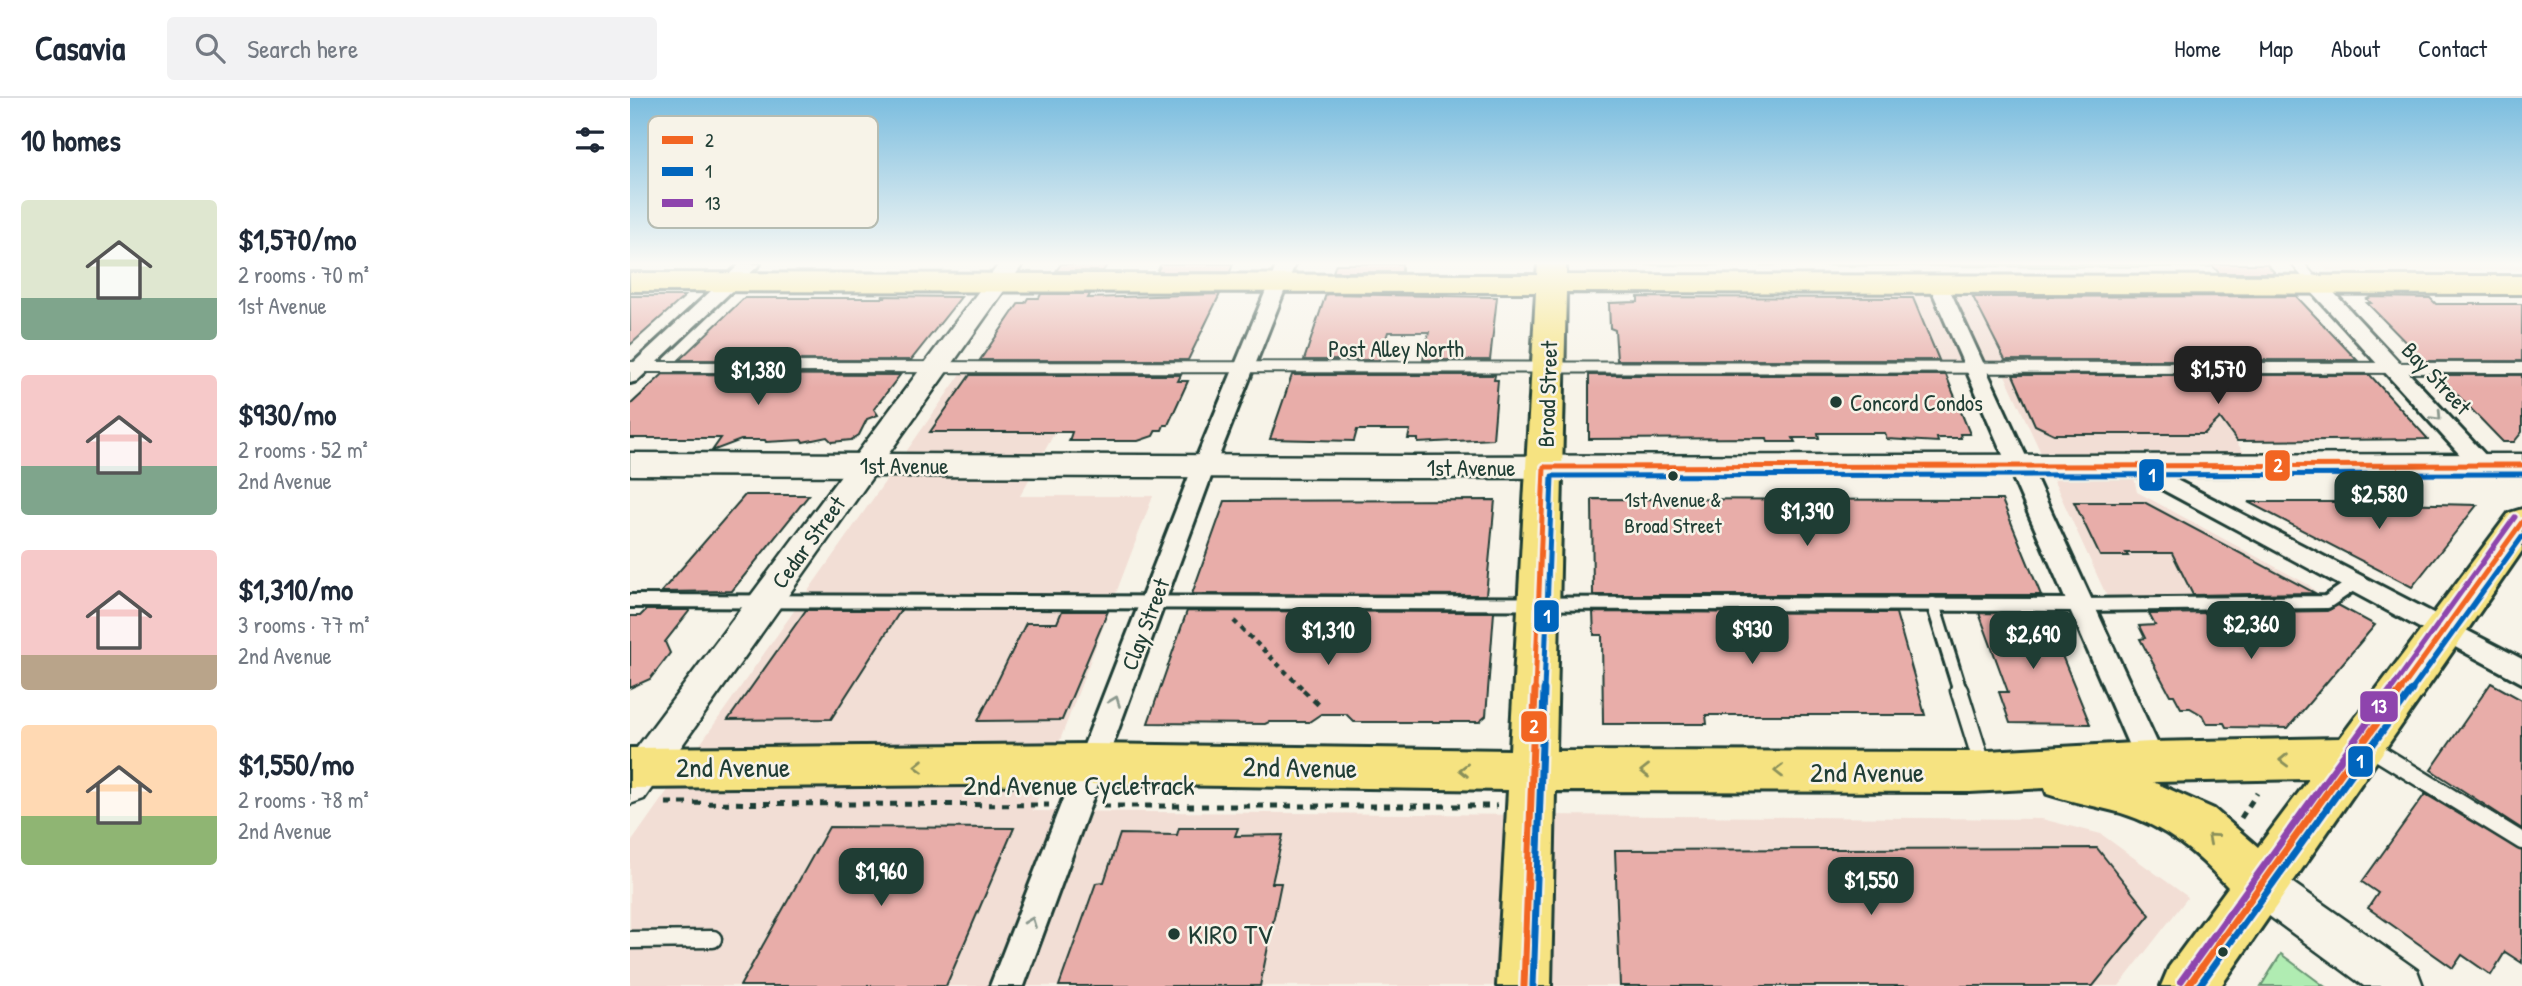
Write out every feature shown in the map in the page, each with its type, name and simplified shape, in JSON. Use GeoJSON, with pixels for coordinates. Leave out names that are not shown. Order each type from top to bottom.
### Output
{"type":"FeatureCollection","features":[{"type":"Feature","properties":{"kind":"main road","name":"Broad Street"},"geometry":{"type":"LineString","coordinates":[[1524,986],[1551,305]]}},
{"type":"Feature","properties":{"kind":"main road","name":"1st Avenue"},"geometry":{"type":"LineString","coordinates":[[630,464],[1544,467],[2522,465]]}},
{"type":"Feature","properties":{"kind":"main road"},"geometry":{"type":"LineString","coordinates":[[2188,986],[2444,630],[2518,534]]}},
{"type":"Feature","properties":{"kind":"main road","name":"2nd Avenue"},"geometry":{"type":"LineString","coordinates":[[639,781],[1531,788],[1970,772],[2357,750]]}},
{"type":"Feature","properties":{"kind":"main road","name":"2nd Avenue"},"geometry":{"type":"LineString","coordinates":[[1970,772],[2066,779],[2157,806],[2210,834],[2261,885]]}},
{"type":"Feature","properties":{"kind":"street"},"geometry":{"type":"LineString","coordinates":[[634,370],[706,305]]}},
{"type":"Feature","properties":{"kind":"street","name":"Cedar Street"},"geometry":{"type":"LineString","coordinates":[[639,781],[981,305]]}},
{"type":"Feature","properties":{"kind":"street","name":"Clay Street"},"geometry":{"type":"LineString","coordinates":[[1007,986],[1204,466],[1269,305]]}},
{"type":"Feature","properties":{"kind":"street"},"geometry":{"type":"LineString","coordinates":[[1948,305],[2151,762]]}},
{"type":"Feature","properties":{"kind":"street","name":"Bay Street"},"geometry":{"type":"LineString","coordinates":[[2336,305],[2481,464]]}},
{"type":"Feature","properties":{"kind":"street"},"geometry":{"type":"LineString","coordinates":[[2136,466],[2522,671]]}},
{"type":"Feature","properties":{"kind":"street"},"geometry":{"type":"LineString","coordinates":[[2261,885],[2401,986]]}},
{"type":"Feature","properties":{"kind":"lane","name":"Post Alley North"},"geometry":{"type":"LineString","coordinates":[[634,370],[937,366],[1548,369],[1975,366],[2522,368]]}},
{"type":"Feature","properties":{"kind":"lane"},"geometry":{"type":"LineString","coordinates":[[630,601],[2081,605],[2327,602],[2355,583]]}},
{"type":"Feature","properties":{"kind":"lane"},"geometry":{"type":"LineString","coordinates":[[1933,604],[1979,754],[1970,772]]}},
{"type":"Feature","properties":{"kind":"lane"},"geometry":{"type":"LineString","coordinates":[[2357,750],[2522,841]]}},
{"type":"Feature","properties":{"kind":"lane"},"geometry":{"type":"LineString","coordinates":[[630,940],[713,939]]}},
{"type":"Feature","properties":{"kind":"path"},"geometry":{"type":"LineString","coordinates":[[1233,620],[1320,706]]}},
{"type":"Feature","properties":{"kind":"path","name":"2nd Avenue Cycletrack"},"geometry":{"type":"LineString","coordinates":[[639,781],[1531,788]]}},
{"type":"Feature","properties":{"kind":"path"},"geometry":{"type":"LineString","coordinates":[[2237,824],[2262,785]]}},
{"type":"Feature","properties":{"kind":"shaded area"},"geometry":{"type":"Polygon","coordinates":[[[1860,305],[2197,305],[2242,365],[2183,365],[2244,453],[2129,452],[2137,492],[2309,585],[2323,599],[2108,599],[1999,362],[1881,363],[1860,305]]]}},
{"type":"Feature","properties":{"kind":"shaded area"},"geometry":{"type":"Polygon","coordinates":[[[965,368],[1090,368],[1020,496],[1153,496],[1033,811],[2042,819],[2101,834],[2188,897],[2119,986],[630,986],[630,844],[965,368]]]}},
{"type":"Feature","properties":{"kind":"green space"},"geometry":{"type":"Polygon","coordinates":[[[2281,954],[2324,986],[2261,986],[2281,954]]]}},
{"type":"Feature","properties":{"kind":"building"},"geometry":{"type":"Polygon","coordinates":[[[630,305],[674,305],[630,345],[630,305]]]}},
{"type":"Feature","properties":{"kind":"building"},"geometry":{"type":"Polygon","coordinates":[[[736,305],[954,305],[911,360],[679,360],[736,305]]]}},
{"type":"Feature","properties":{"kind":"building"},"geometry":{"type":"Polygon","coordinates":[[[1017,305],[1214,305],[1188,360],[980,360],[1017,305]]]}},
{"type":"Feature","properties":{"kind":"building"},"geometry":{"type":"Polygon","coordinates":[[[1322,305],[1496,305],[1490,360],[1423,360],[1429,332],[1388,332],[1379,360],[1304,360],[1322,305]]]}},
{"type":"Feature","properties":{"kind":"building"},"geometry":{"type":"Polygon","coordinates":[[[1609,305],[1916,305],[1939,360],[1617,360],[1615,330],[1610,328],[1609,305]]]}},
{"type":"Feature","properties":{"kind":"building"},"geometry":{"type":"Polygon","coordinates":[[[1977,305],[2305,305],[2357,360],[2005,360],[1977,305]]]}},
{"type":"Feature","properties":{"kind":"building"},"geometry":{"type":"Polygon","coordinates":[[[2369,305],[2522,305],[2522,361],[2424,361],[2369,305]]]}},
{"type":"Feature","properties":{"kind":"building"},"geometry":{"type":"Polygon","coordinates":[[[663,374],[900,375],[874,409],[878,415],[867,419],[859,435],[851,440],[832,442],[827,437],[803,442],[741,440],[712,451],[721,438],[630,438],[630,405],[663,374]]]}},
{"type":"Feature","properties":{"kind":"building"},"geometry":{"type":"Polygon","coordinates":[[[970,375],[1181,375],[1178,381],[1188,381],[1168,425],[1164,425],[1162,430],[1156,430],[1153,436],[1138,441],[1069,441],[1072,432],[930,432],[970,375]]]}},
{"type":"Feature","properties":{"kind":"building"},"geometry":{"type":"Polygon","coordinates":[[[1292,375],[1495,375],[1494,380],[1498,380],[1493,439],[1418,443],[1418,439],[1408,439],[1410,430],[1357,430],[1354,441],[1270,439],[1292,375]]]}},
{"type":"Feature","properties":{"kind":"building","name":"Concord Condos"},"geometry":{"type":"Polygon","coordinates":[[[1589,375],[1946,375],[1970,434],[1960,434],[1961,438],[1937,438],[1938,442],[1887,439],[1885,433],[1818,433],[1819,438],[1793,438],[1795,442],[1768,442],[1767,438],[1589,439],[1589,375]]]}},
{"type":"Feature","properties":{"kind":"building"},"geometry":{"type":"Polygon","coordinates":[[[2013,375],[2370,375],[2428,439],[2237,441],[2220,418],[2204,434],[2054,434],[2035,425],[2013,375]]]}},
{"type":"Feature","properties":{"kind":"building"},"geometry":{"type":"Polygon","coordinates":[[[2438,375],[2522,375],[2522,432],[2514,442],[2503,442],[2438,375]]]}},
{"type":"Feature","properties":{"kind":"building"},"geometry":{"type":"Polygon","coordinates":[[[745,495],[809,495],[732,591],[661,592],[745,495]]]}},
{"type":"Feature","properties":{"kind":"building"},"geometry":{"type":"Polygon","coordinates":[[[1592,499],[2002,500],[2041,595],[1593,595],[1592,499]]]}},
{"type":"Feature","properties":{"kind":"building"},"geometry":{"type":"Polygon","coordinates":[[[1495,500],[1486,595],[1192,594],[1225,501],[1495,500]]]}},
{"type":"Feature","properties":{"kind":"building"},"geometry":{"type":"Polygon","coordinates":[[[2074,502],[2144,502],[2315,593],[2193,595],[2172,553],[2100,556],[2074,502]]]}},
{"type":"Feature","properties":{"kind":"building"},"geometry":{"type":"Polygon","coordinates":[[[2248,502],[2349,502],[2477,505],[2412,587],[2248,502]]]}},
{"type":"Feature","properties":{"kind":"building"},"geometry":{"type":"Polygon","coordinates":[[[2338,605],[2375,625],[2288,728],[2226,727],[2224,723],[2206,723],[2202,715],[2190,708],[2181,708],[2174,695],[2170,695],[2140,639],[2145,638],[2139,626],[2155,625],[2149,614],[2327,611],[2338,605]]]}},
{"type":"Feature","properties":{"kind":"building"},"geometry":{"type":"Polygon","coordinates":[[[646,610],[690,610],[665,642],[670,653],[650,679],[630,688],[630,616],[640,616],[646,610]]]}},
{"type":"Feature","properties":{"kind":"building"},"geometry":{"type":"Polygon","coordinates":[[[806,610],[901,610],[831,719],[728,720],[806,610]]]}},
{"type":"Feature","properties":{"kind":"building"},"geometry":{"type":"Polygon","coordinates":[[[1062,611],[1108,611],[1062,720],[978,721],[1026,623],[1057,623],[1062,611]]]}},
{"type":"Feature","properties":{"kind":"building"},"geometry":{"type":"Polygon","coordinates":[[[1187,611],[1494,612],[1486,716],[1479,722],[1354,722],[1346,714],[1321,714],[1309,722],[1148,723],[1187,611]]]}},
{"type":"Feature","properties":{"kind":"building"},"geometry":{"type":"Polygon","coordinates":[[[1593,612],[1896,613],[1925,715],[1706,715],[1707,724],[1603,724],[1602,635],[1594,635],[1593,612]]]}},
{"type":"Feature","properties":{"kind":"building"},"geometry":{"type":"Polygon","coordinates":[[[1979,613],[2045,614],[2090,724],[2010,723],[1999,692],[2008,692],[1979,613]]]}},
{"type":"Feature","properties":{"kind":"building"},"geometry":{"type":"Polygon","coordinates":[[[2491,683],[2522,700],[2522,829],[2431,770],[2491,683]]]}},
{"type":"Feature","properties":{"kind":"building"},"geometry":{"type":"Polygon","coordinates":[[[2425,794],[2522,851],[2522,963],[2505,952],[2491,975],[2462,955],[2453,968],[2368,908],[2378,893],[2362,882],[2425,794]]]}},
{"type":"Feature","properties":{"kind":"building"},"geometry":{"type":"Polygon","coordinates":[[[829,827],[1014,828],[946,986],[740,986],[829,827]]]}},
{"type":"Feature","properties":{"kind":"building","name":"KIRO TV"},"geometry":{"type":"Polygon","coordinates":[[[1179,828],[1238,828],[1235,836],[1283,835],[1272,883],[1281,883],[1260,986],[1059,986],[1096,883],[1104,882],[1120,834],[1177,835],[1179,828]]]}},
{"type":"Feature","properties":{"kind":"building"},"geometry":{"type":"Polygon","coordinates":[[[2097,848],[2150,915],[2093,986],[1620,986],[1615,850],[2097,848]]]}},
{"type":"Feature","properties":{"kind":"transit line","name":"2"},"geometry":{"type":"LineString","coordinates":[[1544,467],[2522,465]]}},
{"type":"Feature","properties":{"kind":"transit line","name":"2"},"geometry":{"type":"LineString","coordinates":[[1524,986],[1544,467]]}},
{"type":"Feature","properties":{"kind":"transit line","name":"1"},"geometry":{"type":"LineString","coordinates":[[1533,986],[1552,476],[2522,474]]}},
{"type":"Feature","properties":{"kind":"transit line","name":"13"},"geometry":{"type":"LineString","coordinates":[[2181,981],[2515,517]]}},
{"type":"Feature","properties":{"kind":"transit line","name":"2"},"geometry":{"type":"LineString","coordinates":[[2188,986],[2522,522]]}},
{"type":"Feature","properties":{"kind":"transit line","name":"1"},"geometry":{"type":"LineString","coordinates":[[2199,986],[2522,537]]}},
{"type":"Feature","properties":{"kind":"place","name":"Concord Condos"},"geometry":{"type":"Point","coordinates":[1836,402]}},
{"type":"Feature","properties":{"kind":"place","name":"1st Avenue & Broad Street"},"geometry":{"type":"Point","coordinates":[1673,476]}},
{"type":"Feature","properties":{"kind":"place","name":"KIRO TV"},"geometry":{"type":"Point","coordinates":[1174,934]}}]}
